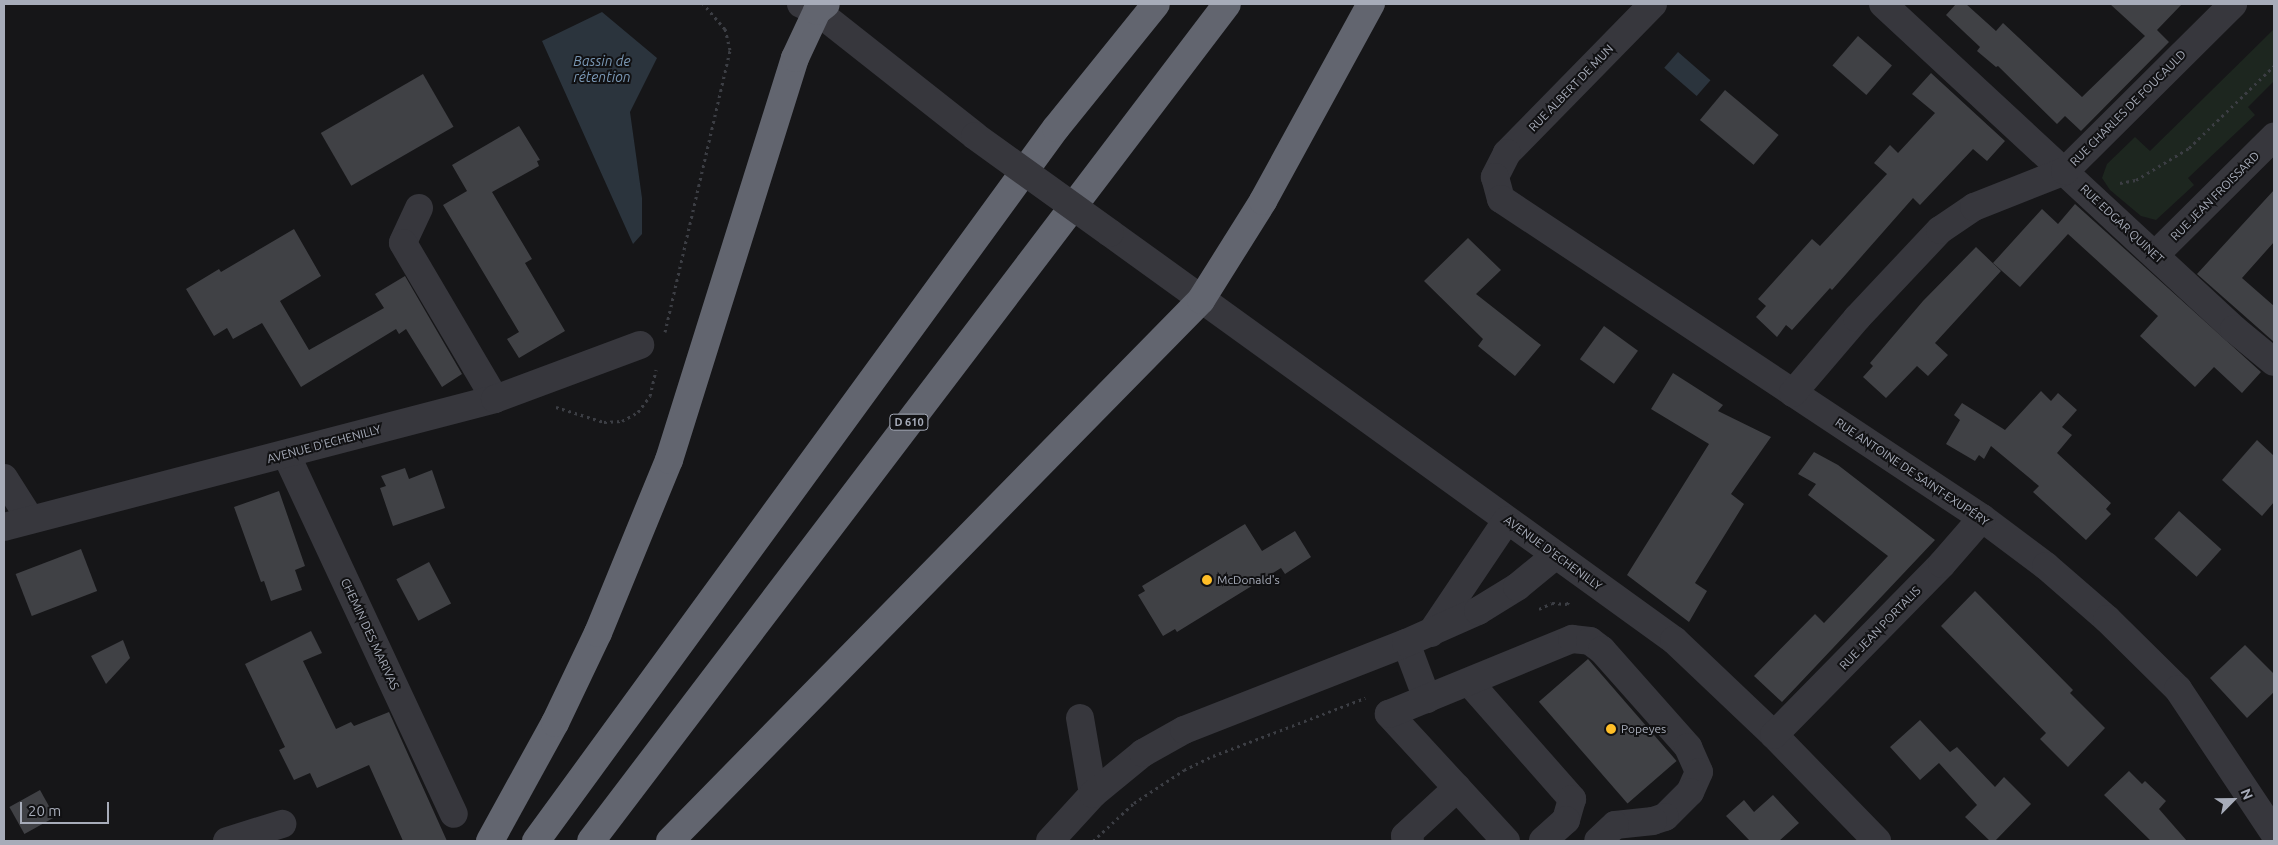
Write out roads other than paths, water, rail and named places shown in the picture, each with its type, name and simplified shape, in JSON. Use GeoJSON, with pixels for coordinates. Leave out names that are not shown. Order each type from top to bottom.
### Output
{"type":"FeatureCollection","features":[{"type":"Feature","properties":{"kind":"highway"},"geometry":{"type":"LineString","coordinates":[[536,841],[1056,128],[1156,4]]}},
{"type":"Feature","properties":{"kind":"highway","name":"D 610"},"geometry":{"type":"LineString","coordinates":[[591,841],[1228,4]]}},
{"type":"Feature","properties":{"kind":"highway"},"geometry":{"type":"LineString","coordinates":[[670,841],[1201,300],[1262,201],[1371,4]]}},
{"type":"Feature","properties":{"kind":"highway"},"geometry":{"type":"LineString","coordinates":[[490,841],[555,723],[598,633],[669,460],[795,58],[814,6]]}},
{"type":"Feature","properties":{"kind":"street","name":"RUE ALBERT DE MUN"},"geometry":{"type":"LineString","coordinates":[[1495,177],[1507,153],[1653,4]]}},
{"type":"Feature","properties":{"kind":"street","name":"RUE EDGAR QUINET"},"geometry":{"type":"LineString","coordinates":[[1883,4],[2234,329],[2274,362]]}},
{"type":"Feature","properties":{"kind":"street","name":"RUE CHARLES DE FOUCAULD"},"geometry":{"type":"LineString","coordinates":[[1793,393],[1857,318],[1940,230],[1974,207],[2065,172],[2233,4]]}},
{"type":"Feature","properties":{"kind":"street","name":"AVENUE D'ECHENILLY"},"geometry":{"type":"LineString","coordinates":[[814,6],[975,136],[1674,640],[1774,735],[1877,841]]}},
{"type":"Feature","properties":{"kind":"street","name":"RUE JEAN FROISSARD"},"geometry":{"type":"LineString","coordinates":[[2155,255],[2274,137]]}},
{"type":"Feature","properties":{"kind":"street","name":"RUE ANTOINE DE SAINT-EXUPÉRY"},"geometry":{"type":"LineString","coordinates":[[1495,177],[1501,199],[1520,215],[1982,518],[2046,566],[2107,619],[2178,689],[2274,833]]}},
{"type":"Feature","properties":{"kind":"street"},"geometry":{"type":"LineString","coordinates":[[419,208],[403,243],[503,397]]}},
{"type":"Feature","properties":{"kind":"street","name":"AVENUE D'ECHENILLY"},"geometry":{"type":"LineString","coordinates":[[4,527],[503,397],[652,341]]}},
{"type":"Feature","properties":{"kind":"street","name":"CHEMIN DES MARIVAS"},"geometry":{"type":"LineString","coordinates":[[286,454],[454,814]]}},
{"type":"Feature","properties":{"kind":"street"},"geometry":{"type":"LineString","coordinates":[[4,478],[30,519]]}},
{"type":"Feature","properties":{"kind":"street","name":"RUE JEAN PORTALIS"},"geometry":{"type":"LineString","coordinates":[[1774,735],[1942,564],[1982,518]]}},
{"type":"Feature","properties":{"kind":"street"},"geometry":{"type":"LineString","coordinates":[[1431,633],[1507,520]]}},
{"type":"Feature","properties":{"kind":"street"},"geometry":{"type":"LineString","coordinates":[[1050,841],[1093,794],[1138,757],[1184,730],[1431,633],[1478,611],[1517,587],[1556,555]]}},
{"type":"Feature","properties":{"kind":"street"},"geometry":{"type":"LineString","coordinates":[[1506,841],[1389,714],[1572,639],[1590,641],[1602,650],[1688,746],[1699,772],[1690,792],[1665,817],[1653,822],[1616,825],[1598,841]]}},
{"type":"Feature","properties":{"kind":"street"},"geometry":{"type":"LineString","coordinates":[[1406,643],[1427,699]]}},
{"type":"Feature","properties":{"kind":"street"},"geometry":{"type":"LineString","coordinates":[[1469,682],[1572,799],[1566,820],[1543,841]]}},
{"type":"Feature","properties":{"kind":"street"},"geometry":{"type":"LineString","coordinates":[[1080,718],[1093,794]]}},
{"type":"Feature","properties":{"kind":"street"},"geometry":{"type":"LineString","coordinates":[[1410,841],[1405,836],[1457,788]]}},
{"type":"Feature","properties":{"kind":"street"},"geometry":{"type":"LineString","coordinates":[[227,841],[282,824]]}},
{"type":"Feature","properties":{"kind":"water","name":"Bassin de rétention"},"geometry":{"type":"Polygon","coordinates":[[[602,12],[657,58],[630,112],[642,198],[642,234],[633,244],[542,41],[602,12]]]}},
{"type":"Feature","properties":{"kind":"water"},"geometry":{"type":"Polygon","coordinates":[[[1678,52],[1710,80],[1697,96],[1664,68],[1678,52]]]}},
{"type":"Feature","properties":{"kind":"place","name":"McDonald's"},"geometry":{"type":"Point","coordinates":[1207,580]}},
{"type":"Feature","properties":{"kind":"place","name":"Popeyes"},"geometry":{"type":"Point","coordinates":[1611,729]}}]}
